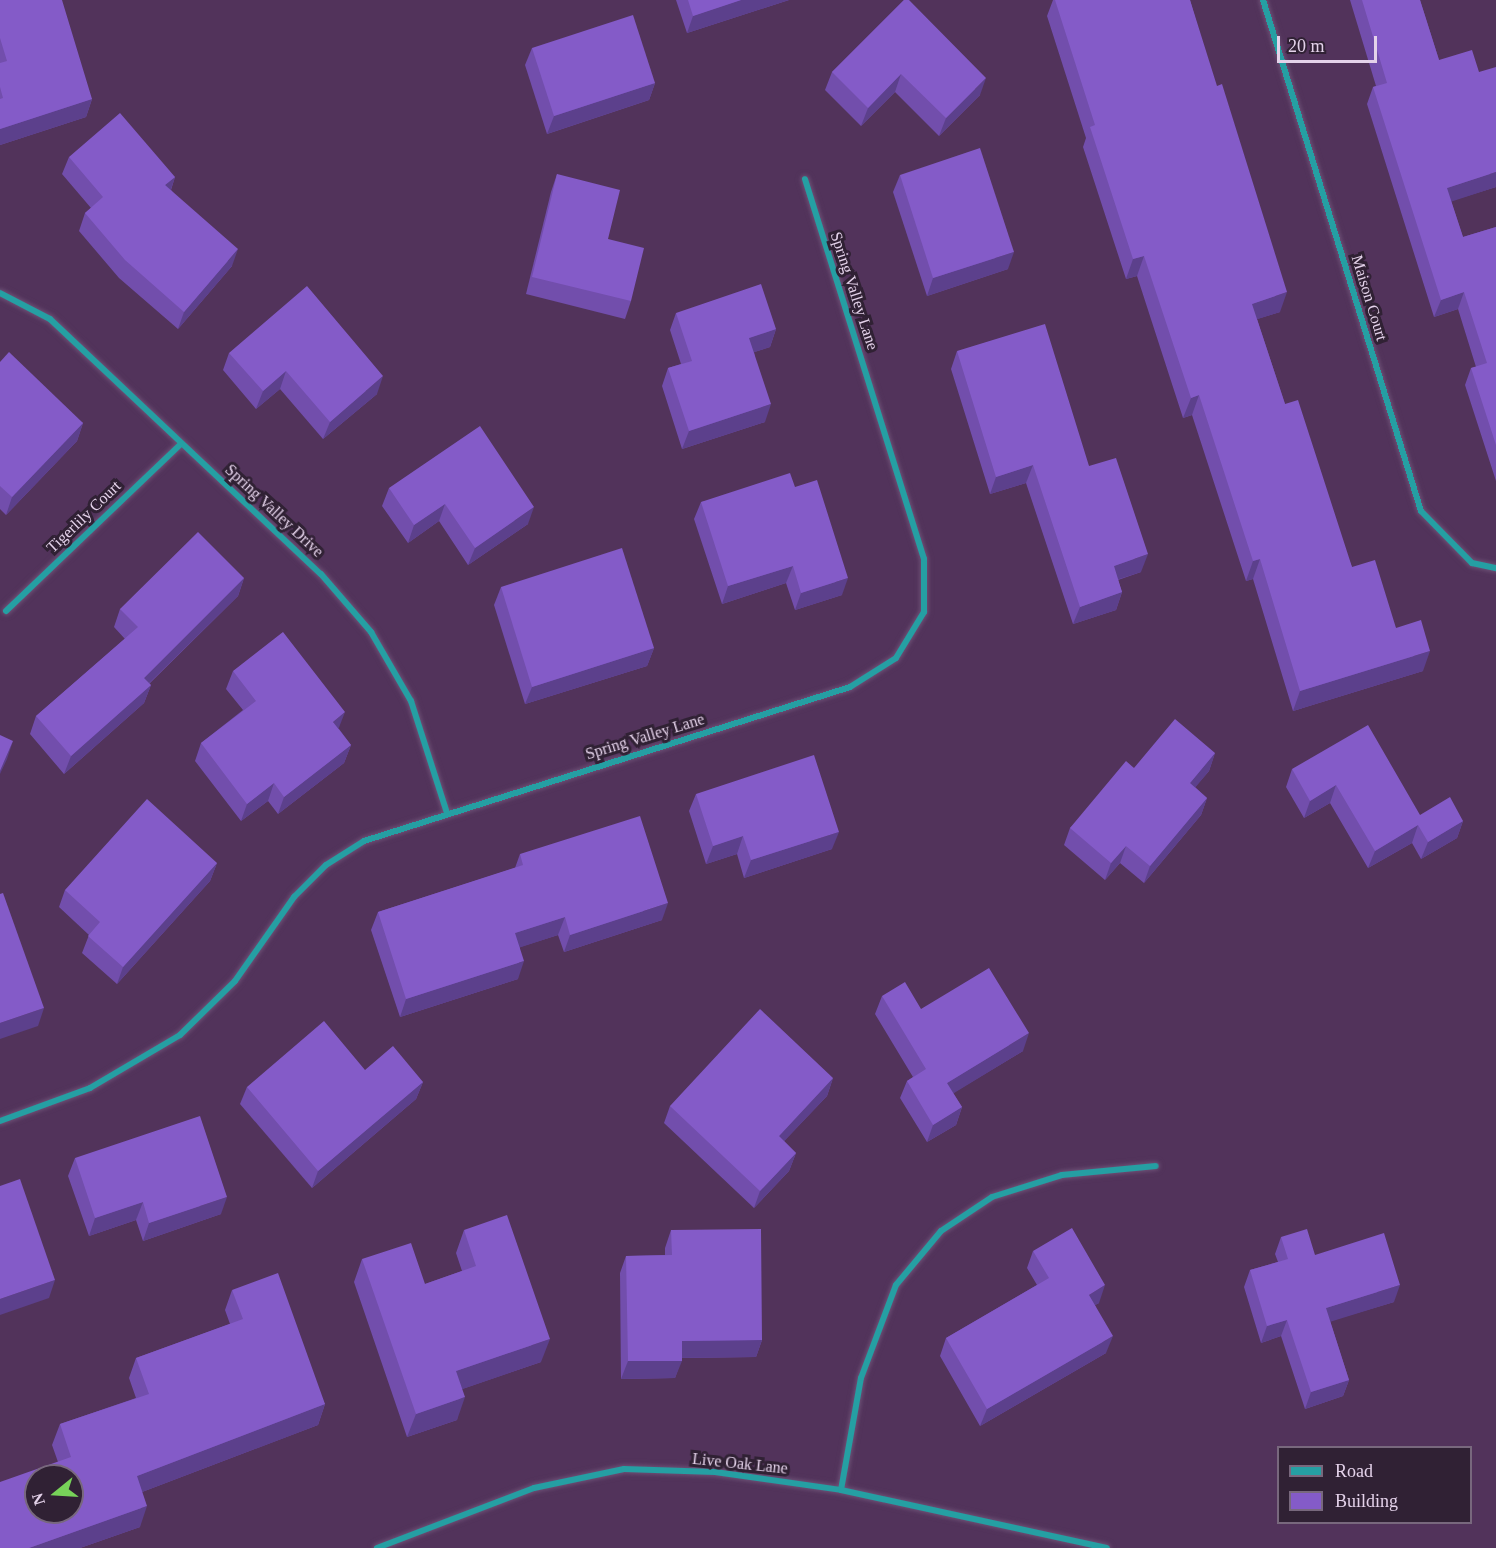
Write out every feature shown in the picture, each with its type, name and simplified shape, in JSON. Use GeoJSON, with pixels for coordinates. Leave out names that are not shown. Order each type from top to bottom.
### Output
{"type":"FeatureCollection","features":[{"type":"Feature","properties":{"kind":"street","name":"Maison Court"},"geometry":{"type":"LineString","coordinates":[[1263,0],[1421,511],[1472,563],[1496,568]]}},
{"type":"Feature","properties":{"kind":"street","name":"Spring Valley Lane"},"geometry":{"type":"LineString","coordinates":[[0,1121],[90,1088],[180,1035],[235,981],[294,897],[326,865],[364,841],[850,687],[896,658],[924,612],[924,559],[805,179]]}},
{"type":"Feature","properties":{"kind":"street","name":"Spring Valley Drive"},"geometry":{"type":"LineString","coordinates":[[0,293],[50,319],[321,573],[371,633],[411,701],[447,813]]}},
{"type":"Feature","properties":{"kind":"street","name":"Tigerlily Court"},"geometry":{"type":"LineString","coordinates":[[6,611],[181,444]]}},
{"type":"Feature","properties":{"kind":"street"},"geometry":{"type":"LineString","coordinates":[[841,1490],[861,1378],[892,1295],[896,1285],[941,1231],[992,1197],[1052,1178],[1156,1166]]}},
{"type":"Feature","properties":{"kind":"street","name":"Live Oak Lane"},"geometry":{"type":"LineString","coordinates":[[377,1548],[534,1488],[624,1469],[715,1472],[841,1490],[1107,1548]]}},
{"type":"Feature","properties":{"kind":"building"},"geometry":{"type":"Polygon","coordinates":[[[0,0],[62,0],[92,99],[0,129],[0,99],[3,98],[0,87],[0,63],[7,61],[0,38],[0,0]]]}},
{"type":"Feature","properties":{"kind":"building"},"geometry":{"type":"Polygon","coordinates":[[[688,0],[741,0],[693,16],[688,0]]]}},
{"type":"Feature","properties":{"kind":"building"},"geometry":{"type":"Polygon","coordinates":[[[904,0],[909,0],[986,78],[946,118],[901,74],[868,108],[832,72],[904,0]]]}},
{"type":"Feature","properties":{"kind":"building"},"geometry":{"type":"Polygon","coordinates":[[[1055,0],[1190,0],[1217,86],[1222,84],[1287,292],[1252,304],[1285,404],[1298,400],[1352,567],[1375,560],[1396,628],[1421,620],[1430,651],[1300,691],[1260,559],[1253,561],[1199,395],[1191,398],[1144,256],[1133,259],[1090,127],[1095,125],[1055,0]]]}},
{"type":"Feature","properties":{"kind":"building"},"geometry":{"type":"Polygon","coordinates":[[[1362,0],[1420,0],[1439,60],[1472,50],[1479,72],[1496,67],[1496,172],[1447,188],[1463,237],[1496,227],[1496,445],[1471,368],[1487,363],[1464,292],[1441,300],[1373,87],[1387,83],[1362,0]]]}},
{"type":"Feature","properties":{"kind":"building"},"geometry":{"type":"Polygon","coordinates":[[[633,15],[655,83],[554,116],[532,48],[633,15]]]}},
{"type":"Feature","properties":{"kind":"building"},"geometry":{"type":"Polygon","coordinates":[[[120,113],[175,177],[165,185],[238,249],[184,312],[125,260],[85,213],[103,197],[69,157],[120,113]]]}},
{"type":"Feature","properties":{"kind":"building"},"geometry":{"type":"Polygon","coordinates":[[[980,148],[1014,252],[933,278],[900,175],[980,148]]]}},
{"type":"Feature","properties":{"kind":"building"},"geometry":{"type":"Polygon","coordinates":[[[557,174],[620,190],[608,239],[644,248],[631,301],[532,277],[557,174]]]}},
{"type":"Feature","properties":{"kind":"building"},"geometry":{"type":"Polygon","coordinates":[[[761,284],[776,329],[749,338],[771,404],[689,431],[668,368],[692,361],[676,313],[761,284]]]}},
{"type":"Feature","properties":{"kind":"building"},"geometry":{"type":"Polygon","coordinates":[[[307,286],[383,376],[330,422],[286,371],[263,391],[229,353],[307,286]]]}},
{"type":"Feature","properties":{"kind":"building"},"geometry":{"type":"Polygon","coordinates":[[[1045,324],[1089,466],[1116,458],[1148,554],[1114,566],[1122,592],[1080,607],[1033,465],[996,477],[957,351],[1045,324]]]}},
{"type":"Feature","properties":{"kind":"building"},"geometry":{"type":"Polygon","coordinates":[[[9,352],[83,423],[12,497],[0,486],[0,362],[9,352]]]}},
{"type":"Feature","properties":{"kind":"building"},"geometry":{"type":"Polygon","coordinates":[[[480,426],[534,507],[475,548],[445,504],[414,525],[389,488],[480,426]]]}},
{"type":"Feature","properties":{"kind":"building"},"geometry":{"type":"Polygon","coordinates":[[[790,473],[795,487],[817,480],[848,578],[801,593],[793,566],[728,586],[701,502],[790,473]]]}},
{"type":"Feature","properties":{"kind":"building"},"geometry":{"type":"Polygon","coordinates":[[[198,532],[244,578],[144,678],[151,685],[71,756],[36,716],[138,627],[120,609],[198,532]]]}},
{"type":"Feature","properties":{"kind":"building"},"geometry":{"type":"Polygon","coordinates":[[[622,548],[654,648],[532,687],[501,587],[622,548]]]}},
{"type":"Feature","properties":{"kind":"building"},"geometry":{"type":"Polygon","coordinates":[[[283,632],[345,712],[333,722],[351,745],[284,797],[274,783],[247,804],[201,743],[256,701],[233,671],[283,632]]]}},
{"type":"Feature","properties":{"kind":"building"},"geometry":{"type":"Polygon","coordinates":[[[1175,719],[1215,753],[1190,783],[1207,798],[1150,866],[1126,846],[1111,863],[1070,828],[1126,761],[1134,768],[1175,719]]]}},
{"type":"Feature","properties":{"kind":"building"},"geometry":{"type":"Polygon","coordinates":[[[1368,725],[1420,815],[1450,797],[1463,821],[1428,842],[1418,825],[1375,851],[1336,785],[1310,801],[1292,769],[1368,725]]]}},
{"type":"Feature","properties":{"kind":"building"},"geometry":{"type":"Polygon","coordinates":[[[0,735],[13,741],[0,771],[0,735]]]}},
{"type":"Feature","properties":{"kind":"building"},"geometry":{"type":"Polygon","coordinates":[[[814,755],[839,832],[751,860],[743,836],[713,846],[696,794],[814,755]]]}},
{"type":"Feature","properties":{"kind":"building"},"geometry":{"type":"Polygon","coordinates":[[[147,799],[217,863],[123,967],[88,936],[100,922],[65,890],[147,799]]]}},
{"type":"Feature","properties":{"kind":"building"},"geometry":{"type":"Polygon","coordinates":[[[640,816],[668,903],[570,935],[565,917],[515,933],[524,961],[406,999],[378,912],[523,865],[520,854],[640,816]]]}},
{"type":"Feature","properties":{"kind":"building"},"geometry":{"type":"Polygon","coordinates":[[[3,893],[44,1008],[0,1023],[0,894],[3,893]]]}},
{"type":"Feature","properties":{"kind":"building"},"geometry":{"type":"Polygon","coordinates":[[[989,968],[1029,1033],[947,1083],[962,1107],[933,1125],[907,1081],[926,1069],[882,996],[905,982],[921,1009],[989,968]]]}},
{"type":"Feature","properties":{"kind":"building"},"geometry":{"type":"Polygon","coordinates":[[[760,1009],[833,1078],[779,1136],[796,1153],[760,1191],[670,1106],[760,1009]]]}},
{"type":"Feature","properties":{"kind":"building"},"geometry":{"type":"Polygon","coordinates":[[[324,1021],[365,1070],[393,1046],[423,1082],[318,1171],[247,1087],[324,1021]]]}},
{"type":"Feature","properties":{"kind":"building"},"geometry":{"type":"Polygon","coordinates":[[[200,1116],[227,1197],[149,1223],[143,1202],[95,1218],[75,1158],[200,1116]]]}},
{"type":"Feature","properties":{"kind":"building"},"geometry":{"type":"Polygon","coordinates":[[[20,1179],[55,1280],[0,1299],[0,1186],[20,1179]]]}},
{"type":"Feature","properties":{"kind":"building"},"geometry":{"type":"Polygon","coordinates":[[[507,1215],[550,1339],[456,1371],[465,1397],[416,1414],[362,1259],[411,1243],[425,1284],[476,1266],[464,1230],[507,1215]]]}},
{"type":"Feature","properties":{"kind":"building"},"geometry":{"type":"Polygon","coordinates":[[[1072,1228],[1105,1285],[1089,1295],[1113,1336],[987,1409],[946,1338],[1049,1278],[1033,1251],[1072,1228]]]}},
{"type":"Feature","properties":{"kind":"building"},"geometry":{"type":"Polygon","coordinates":[[[761,1229],[762,1340],[682,1341],[682,1361],[628,1361],[626,1256],[672,1255],[671,1230],[761,1229]]]}},
{"type":"Feature","properties":{"kind":"building"},"geometry":{"type":"Polygon","coordinates":[[[1307,1229],[1315,1255],[1384,1233],[1400,1285],[1326,1308],[1349,1380],[1311,1392],[1287,1320],[1267,1326],[1250,1270],[1288,1259],[1281,1237],[1307,1229]]]}},
{"type":"Feature","properties":{"kind":"building"},"geometry":{"type":"Polygon","coordinates":[[[278,1273],[325,1404],[137,1476],[147,1506],[29,1548],[0,1548],[0,1482],[24,1474],[24,1524],[84,1524],[84,1464],[51,1464],[71,1457],[60,1424],[149,1394],[136,1358],[243,1319],[232,1290],[278,1273]]]}}]}
